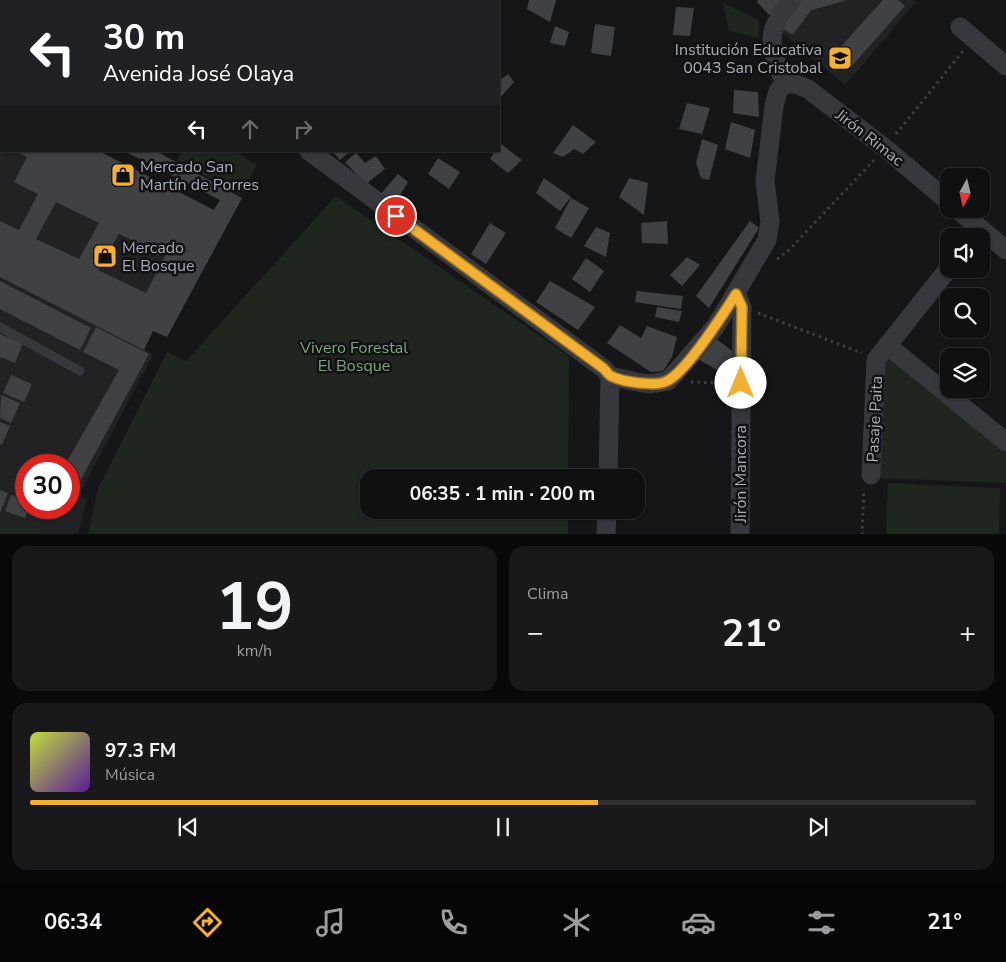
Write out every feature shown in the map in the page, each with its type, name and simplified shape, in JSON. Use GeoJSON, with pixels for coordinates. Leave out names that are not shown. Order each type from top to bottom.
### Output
{"type":"FeatureCollection","features":[{"type":"Feature","properties":{"kind":"street"},"geometry":{"type":"LineString","coordinates":[[310,152],[603,368],[610,376],[649,384],[668,381],[739,300],[767,240],[769,230],[766,172],[776,96],[785,84],[772,50],[772,36],[784,10],[792,0]]}},
{"type":"Feature","properties":{"kind":"street"},"geometry":{"type":"LineString","coordinates":[[967,33],[1006,66]]}},
{"type":"Feature","properties":{"kind":"street","name":"Jirón Rimac"},"geometry":{"type":"LineString","coordinates":[[785,84],[796,84],[808,89],[885,148],[940,194]]}},
{"type":"Feature","properties":{"kind":"street"},"geometry":{"type":"LineString","coordinates":[[965,218],[974,228]]}},
{"type":"Feature","properties":{"kind":"street"},"geometry":{"type":"LineString","coordinates":[[990,240],[1006,250]]}},
{"type":"Feature","properties":{"kind":"street"},"geometry":{"type":"LineString","coordinates":[[941,278],[882,352],[1006,442]]}},
{"type":"Feature","properties":{"kind":"street","name":"Jirón Mancora"},"geometry":{"type":"LineString","coordinates":[[739,300],[741,383],[740,534]]}},
{"type":"Feature","properties":{"kind":"street","name":"Pasaje Paita"},"geometry":{"type":"LineString","coordinates":[[871,475],[882,352]]}},
{"type":"Feature","properties":{"kind":"street"},"geometry":{"type":"LineString","coordinates":[[608,469],[610,376]]}},
{"type":"Feature","properties":{"kind":"street"},"geometry":{"type":"LineString","coordinates":[[606,534],[607,519]]}},
{"type":"Feature","properties":{"kind":"lane"},"geometry":{"type":"LineString","coordinates":[[0,327],[80,371]]}},
{"type":"Feature","properties":{"kind":"path"},"geometry":{"type":"LineString","coordinates":[[775,260],[789,250],[885,148],[967,33]]}},
{"type":"Feature","properties":{"kind":"path"},"geometry":{"type":"LineString","coordinates":[[739,300],[882,352]]}},
{"type":"Feature","properties":{"kind":"path"},"geometry":{"type":"LineString","coordinates":[[668,381],[741,383]]}},
{"type":"Feature","properties":{"kind":"shaded area","name":"Institución Educativa 0043 San Cristobal"},"geometry":{"type":"Polygon","coordinates":[[[799,0],[914,0],[916,2],[845,85],[780,31],[799,0]]]}},
{"type":"Feature","properties":{"kind":"shaded area"},"geometry":{"type":"Polygon","coordinates":[[[0,152],[57,152],[221,236],[167,337],[153,331],[144,349],[153,355],[80,493],[80,454],[15,454],[15,519],[80,519],[80,496],[87,499],[78,534],[0,534],[0,152]]]}},
{"type":"Feature","properties":{"kind":"green space"},"geometry":{"type":"Polygon","coordinates":[[[723,3],[759,20],[759,38],[729,31],[723,3]]]}},
{"type":"Feature","properties":{"kind":"green space"},"geometry":{"type":"Polygon","coordinates":[[[181,152],[236,152],[257,165],[240,195],[177,160],[181,152]]]}},
{"type":"Feature","properties":{"kind":"green space","name":"Vivero Forestal El Bosque"},"geometry":{"type":"Polygon","coordinates":[[[336,196],[569,356],[568,469],[360,469],[360,519],[568,519],[568,534],[88,534],[98,489],[167,352],[186,361],[336,196]]]}},
{"type":"Feature","properties":{"kind":"green space"},"geometry":{"type":"Polygon","coordinates":[[[893,353],[940,394],[940,398],[945,398],[1006,451],[1006,483],[874,478],[880,364],[893,353]]]}},
{"type":"Feature","properties":{"kind":"green space"},"geometry":{"type":"Polygon","coordinates":[[[888,483],[1000,488],[999,534],[886,534],[888,483]]]}},
{"type":"Feature","properties":{"kind":"green space"},"geometry":{"type":"Polygon","coordinates":[[[0,519],[47,530],[46,534],[0,534],[0,519]]]}},
{"type":"Feature","properties":{"kind":"building"},"geometry":{"type":"Polygon","coordinates":[[[529,0],[556,0],[550,22],[527,9],[529,0]]]}},
{"type":"Feature","properties":{"kind":"building"},"geometry":{"type":"Polygon","coordinates":[[[758,0],[783,0],[769,15],[757,2],[758,0]]]}},
{"type":"Feature","properties":{"kind":"building"},"geometry":{"type":"Polygon","coordinates":[[[799,0],[845,1],[811,10],[793,35],[782,28],[799,0]]]}},
{"type":"Feature","properties":{"kind":"building"},"geometry":{"type":"Polygon","coordinates":[[[883,0],[898,0],[905,6],[851,67],[835,53],[883,0]]]}},
{"type":"Feature","properties":{"kind":"building"},"geometry":{"type":"Polygon","coordinates":[[[676,7],[694,8],[690,36],[673,35],[676,7]]]}},
{"type":"Feature","properties":{"kind":"building"},"geometry":{"type":"Polygon","coordinates":[[[595,24],[615,27],[611,56],[591,53],[595,24]]]}},
{"type":"Feature","properties":{"kind":"building"},"geometry":{"type":"Polygon","coordinates":[[[555,26],[569,32],[565,46],[550,43],[555,26]]]}},
{"type":"Feature","properties":{"kind":"building"},"geometry":{"type":"Polygon","coordinates":[[[508,74],[514,82],[500,98],[500,80],[508,74]]]}},
{"type":"Feature","properties":{"kind":"building"},"geometry":{"type":"Polygon","coordinates":[[[734,90],[758,92],[759,117],[733,113],[734,90]]]}},
{"type":"Feature","properties":{"kind":"building"},"geometry":{"type":"Polygon","coordinates":[[[687,103],[710,108],[702,134],[679,129],[687,103]]]}},
{"type":"Feature","properties":{"kind":"building"},"geometry":{"type":"Polygon","coordinates":[[[731,122],[755,130],[750,158],[725,149],[731,122]]]}},
{"type":"Feature","properties":{"kind":"building"},"geometry":{"type":"Polygon","coordinates":[[[573,125],[596,142],[583,154],[574,149],[563,157],[553,153],[573,125]]]}},
{"type":"Feature","properties":{"kind":"building"},"geometry":{"type":"Polygon","coordinates":[[[702,139],[718,145],[709,180],[701,178],[696,163],[702,139]]]}},
{"type":"Feature","properties":{"kind":"building"},"geometry":{"type":"Polygon","coordinates":[[[500,143],[522,160],[508,173],[490,159],[494,152],[500,152],[500,143]]]}},
{"type":"Feature","properties":{"kind":"building","name":"Mercado El Bosque"},"geometry":{"type":"Polygon","coordinates":[[[18,152],[101,152],[214,210],[220,200],[126,152],[158,152],[242,198],[167,337],[153,331],[144,350],[0,277],[0,221],[19,230],[38,194],[14,182],[27,157],[18,152]],[[56,202],[36,239],[79,259],[99,223],[56,202]],[[119,234],[98,270],[146,293],[165,256],[119,234]]]}},
{"type":"Feature","properties":{"kind":"building"},"geometry":{"type":"Polygon","coordinates":[[[333,152],[349,152],[340,160],[333,152]]]}},
{"type":"Feature","properties":{"kind":"building"},"geometry":{"type":"Polygon","coordinates":[[[356,153],[365,163],[376,156],[385,169],[366,184],[345,162],[356,153]]]}},
{"type":"Feature","properties":{"kind":"building"},"geometry":{"type":"Polygon","coordinates":[[[438,158],[460,172],[449,189],[428,174],[438,158]]]}},
{"type":"Feature","properties":{"kind":"building"},"geometry":{"type":"Polygon","coordinates":[[[398,174],[408,182],[393,207],[379,196],[398,174]]]}},
{"type":"Feature","properties":{"kind":"building"},"geometry":{"type":"Polygon","coordinates":[[[544,178],[571,197],[560,211],[536,193],[544,178]]]}},
{"type":"Feature","properties":{"kind":"building"},"geometry":{"type":"Polygon","coordinates":[[[629,178],[648,183],[644,215],[619,197],[629,178]]]}},
{"type":"Feature","properties":{"kind":"building"},"geometry":{"type":"Polygon","coordinates":[[[571,198],[589,208],[571,238],[555,228],[571,198]]]}},
{"type":"Feature","properties":{"kind":"building"},"geometry":{"type":"Polygon","coordinates":[[[667,221],[668,244],[642,243],[641,223],[667,221]]]}},
{"type":"Feature","properties":{"kind":"building"},"geometry":{"type":"Polygon","coordinates":[[[750,221],[759,228],[709,308],[696,296],[750,221]]]}},
{"type":"Feature","properties":{"kind":"building"},"geometry":{"type":"Polygon","coordinates":[[[490,223],[506,233],[486,264],[471,254],[490,223]]]}},
{"type":"Feature","properties":{"kind":"building"},"geometry":{"type":"Polygon","coordinates":[[[596,227],[610,233],[606,257],[584,246],[596,227]]]}},
{"type":"Feature","properties":{"kind":"building"},"geometry":{"type":"Polygon","coordinates":[[[687,257],[700,265],[682,286],[670,275],[687,257]]]}},
{"type":"Feature","properties":{"kind":"building"},"geometry":{"type":"Polygon","coordinates":[[[586,258],[604,271],[590,292],[572,279],[586,258]]]}},
{"type":"Feature","properties":{"kind":"building"},"geometry":{"type":"Polygon","coordinates":[[[0,281],[91,328],[80,350],[0,309],[0,281]]]}},
{"type":"Feature","properties":{"kind":"building"},"geometry":{"type":"Polygon","coordinates":[[[550,281],[595,307],[578,330],[536,302],[550,281]]]}},
{"type":"Feature","properties":{"kind":"building"},"geometry":{"type":"Polygon","coordinates":[[[637,291],[683,296],[681,309],[635,302],[637,291]]]}},
{"type":"Feature","properties":{"kind":"building"},"geometry":{"type":"Polygon","coordinates":[[[657,307],[682,311],[679,322],[655,317],[657,307]]]}},
{"type":"Feature","properties":{"kind":"building"},"geometry":{"type":"Polygon","coordinates":[[[620,325],[641,338],[647,326],[677,337],[672,357],[663,371],[651,372],[607,343],[620,325]]]}},
{"type":"Feature","properties":{"kind":"building"},"geometry":{"type":"Polygon","coordinates":[[[96,327],[149,354],[80,481],[80,454],[71,454],[119,370],[83,352],[96,327]]]}},
{"type":"Feature","properties":{"kind":"building"},"geometry":{"type":"Polygon","coordinates":[[[0,334],[23,343],[15,363],[0,357],[0,334]]]}},
{"type":"Feature","properties":{"kind":"building"},"geometry":{"type":"Polygon","coordinates":[[[715,338],[735,353],[732,379],[698,359],[715,338]]]}},
{"type":"Feature","properties":{"kind":"building"},"geometry":{"type":"Polygon","coordinates":[[[11,375],[32,384],[24,402],[3,393],[11,375]]]}},
{"type":"Feature","properties":{"kind":"building"},"geometry":{"type":"Polygon","coordinates":[[[1,395],[20,403],[11,423],[0,418],[1,395]]]}},
{"type":"Feature","properties":{"kind":"building"},"geometry":{"type":"Polygon","coordinates":[[[0,422],[10,426],[2,445],[0,444],[0,422]]]}},
{"type":"Feature","properties":{"kind":"building"},"geometry":{"type":"Polygon","coordinates":[[[0,490],[8,493],[0,513],[0,490]]]}},
{"type":"Feature","properties":{"kind":"building"},"geometry":{"type":"Polygon","coordinates":[[[11,495],[15,496],[15,514],[5,511],[11,495]]]}},
{"type":"Feature","properties":{"kind":"place","name":"Institución Educativa 0043 San Cristobal"},"geometry":{"type":"Point","coordinates":[840,58]}},
{"type":"Feature","properties":{"kind":"place","name":"Mercado San Martín de Porres"},"geometry":{"type":"Point","coordinates":[123,175]}},
{"type":"Feature","properties":{"kind":"place","name":"Mercado El Bosque"},"geometry":{"type":"Point","coordinates":[105,256]}},
{"type":"Feature","properties":{"kind":"route"},"geometry":{"type":"LineString","coordinates":[[396,216],[603,368],[610,376],[649,384],[660,384],[668,381],[716,326],[736,294],[742,307],[741,383]]}}]}
